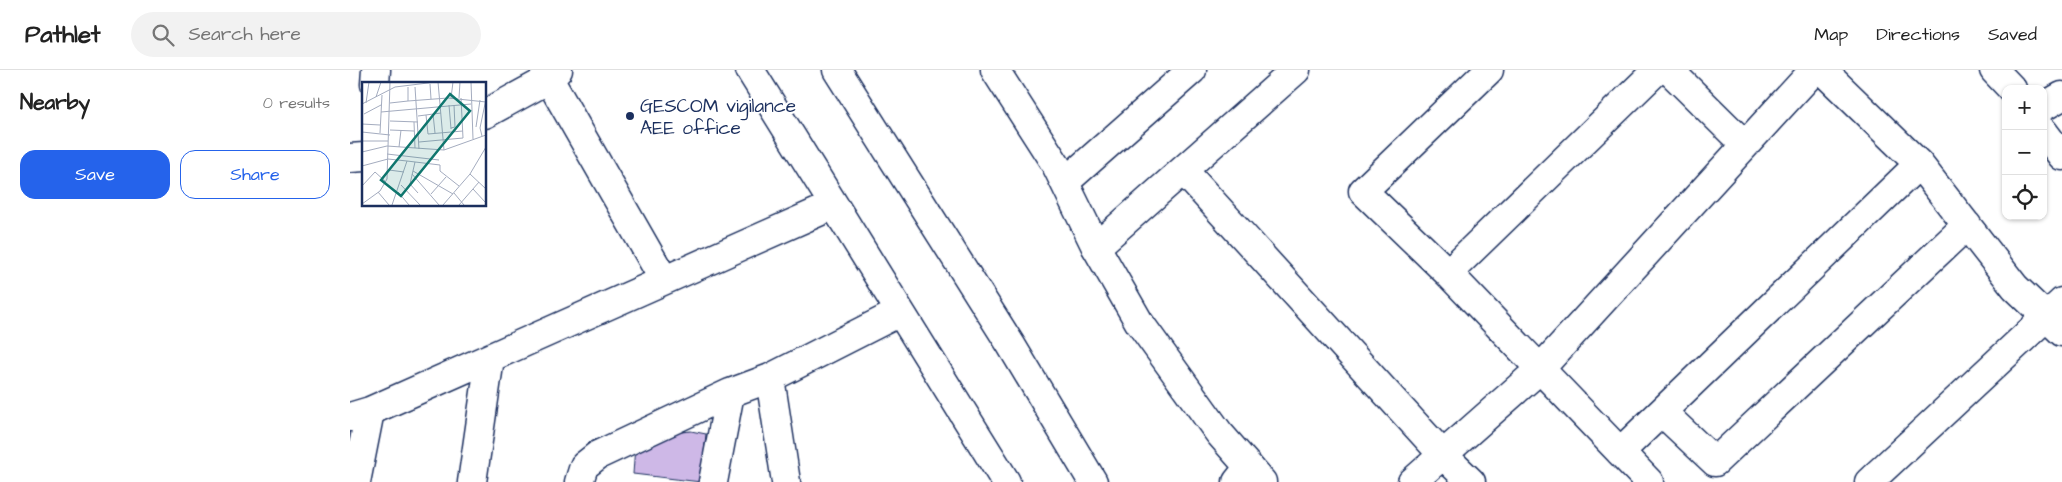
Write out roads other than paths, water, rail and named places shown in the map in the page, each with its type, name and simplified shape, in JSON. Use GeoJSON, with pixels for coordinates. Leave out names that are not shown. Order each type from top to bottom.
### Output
{"type":"FeatureCollection","features":[{"type":"Feature","properties":{"kind":"street"},"geometry":{"type":"LineString","coordinates":[[750,70],[1006,482]]}},
{"type":"Feature","properties":{"kind":"street"},"geometry":{"type":"LineString","coordinates":[[837,70],[1011,345],[1092,482]]}},
{"type":"Feature","properties":{"kind":"street"},"geometry":{"type":"LineString","coordinates":[[995,70],[1065,182],[1096,247],[1140,322],[1249,477]]}},
{"type":"Feature","properties":{"kind":"street"},"geometry":{"type":"LineString","coordinates":[[1065,182],[1192,70]]}},
{"type":"Feature","properties":{"kind":"street"},"geometry":{"type":"LineString","coordinates":[[1096,247],[1296,70]]}},
{"type":"Feature","properties":{"kind":"street"},"geometry":{"type":"LineString","coordinates":[[1489,70],[1363,192],[1448,274],[1649,482]]}},
{"type":"Feature","properties":{"kind":"street"},"geometry":{"type":"LineString","coordinates":[[1448,274],[1657,70]]}},
{"type":"Feature","properties":{"kind":"street"},"geometry":{"type":"LineString","coordinates":[[1669,70],[1745,145]]}},
{"type":"Feature","properties":{"kind":"street"},"geometry":{"type":"LineString","coordinates":[[1412,482],[1540,369],[1814,70]]}},
{"type":"Feature","properties":{"kind":"street"},"geometry":{"type":"LineString","coordinates":[[1822,70],[1919,164],[2015,287],[2057,317],[1869,482]]}},
{"type":"Feature","properties":{"kind":"street"},"geometry":{"type":"LineString","coordinates":[[1994,70],[2008,85]]}},
{"type":"Feature","properties":{"kind":"street"},"geometry":{"type":"LineString","coordinates":[[486,113],[554,75],[664,280]]}},
{"type":"Feature","properties":{"kind":"street"},"geometry":{"type":"LineString","coordinates":[[2047,105],[2062,96]]}},
{"type":"Feature","properties":{"kind":"street"},"geometry":{"type":"LineString","coordinates":[[2047,136],[2062,156]]}},
{"type":"Feature","properties":{"kind":"street"},"geometry":{"type":"LineString","coordinates":[[1620,452],[1919,164]]}},
{"type":"Feature","properties":{"kind":"street"},"geometry":{"type":"LineString","coordinates":[[1183,170],[1443,455],[1471,482]]}},
{"type":"Feature","properties":{"kind":"street"},"geometry":{"type":"LineString","coordinates":[[356,482],[360,414],[834,204]]}},
{"type":"Feature","properties":{"kind":"street"},"geometry":{"type":"LineString","coordinates":[[1662,412],[1715,462],[1967,225]]}},
{"type":"Feature","properties":{"kind":"street"},"geometry":{"type":"LineString","coordinates":[[579,482],[584,466],[598,455],[730,393],[770,378],[900,312]]}},
{"type":"Feature","properties":{"kind":"street"},"geometry":{"type":"LineString","coordinates":[[472,482],[490,358]]}},
{"type":"Feature","properties":{"kind":"street"},"geometry":{"type":"LineString","coordinates":[[770,378],[786,482]]}},
{"type":"Feature","properties":{"kind":"street"},"geometry":{"type":"LineString","coordinates":[[713,482],[730,393]]}},
{"type":"Feature","properties":{"kind":"place","name":"GESCOM vigilance AEE office"},"geometry":{"type":"Point","coordinates":[630,116]}}]}
